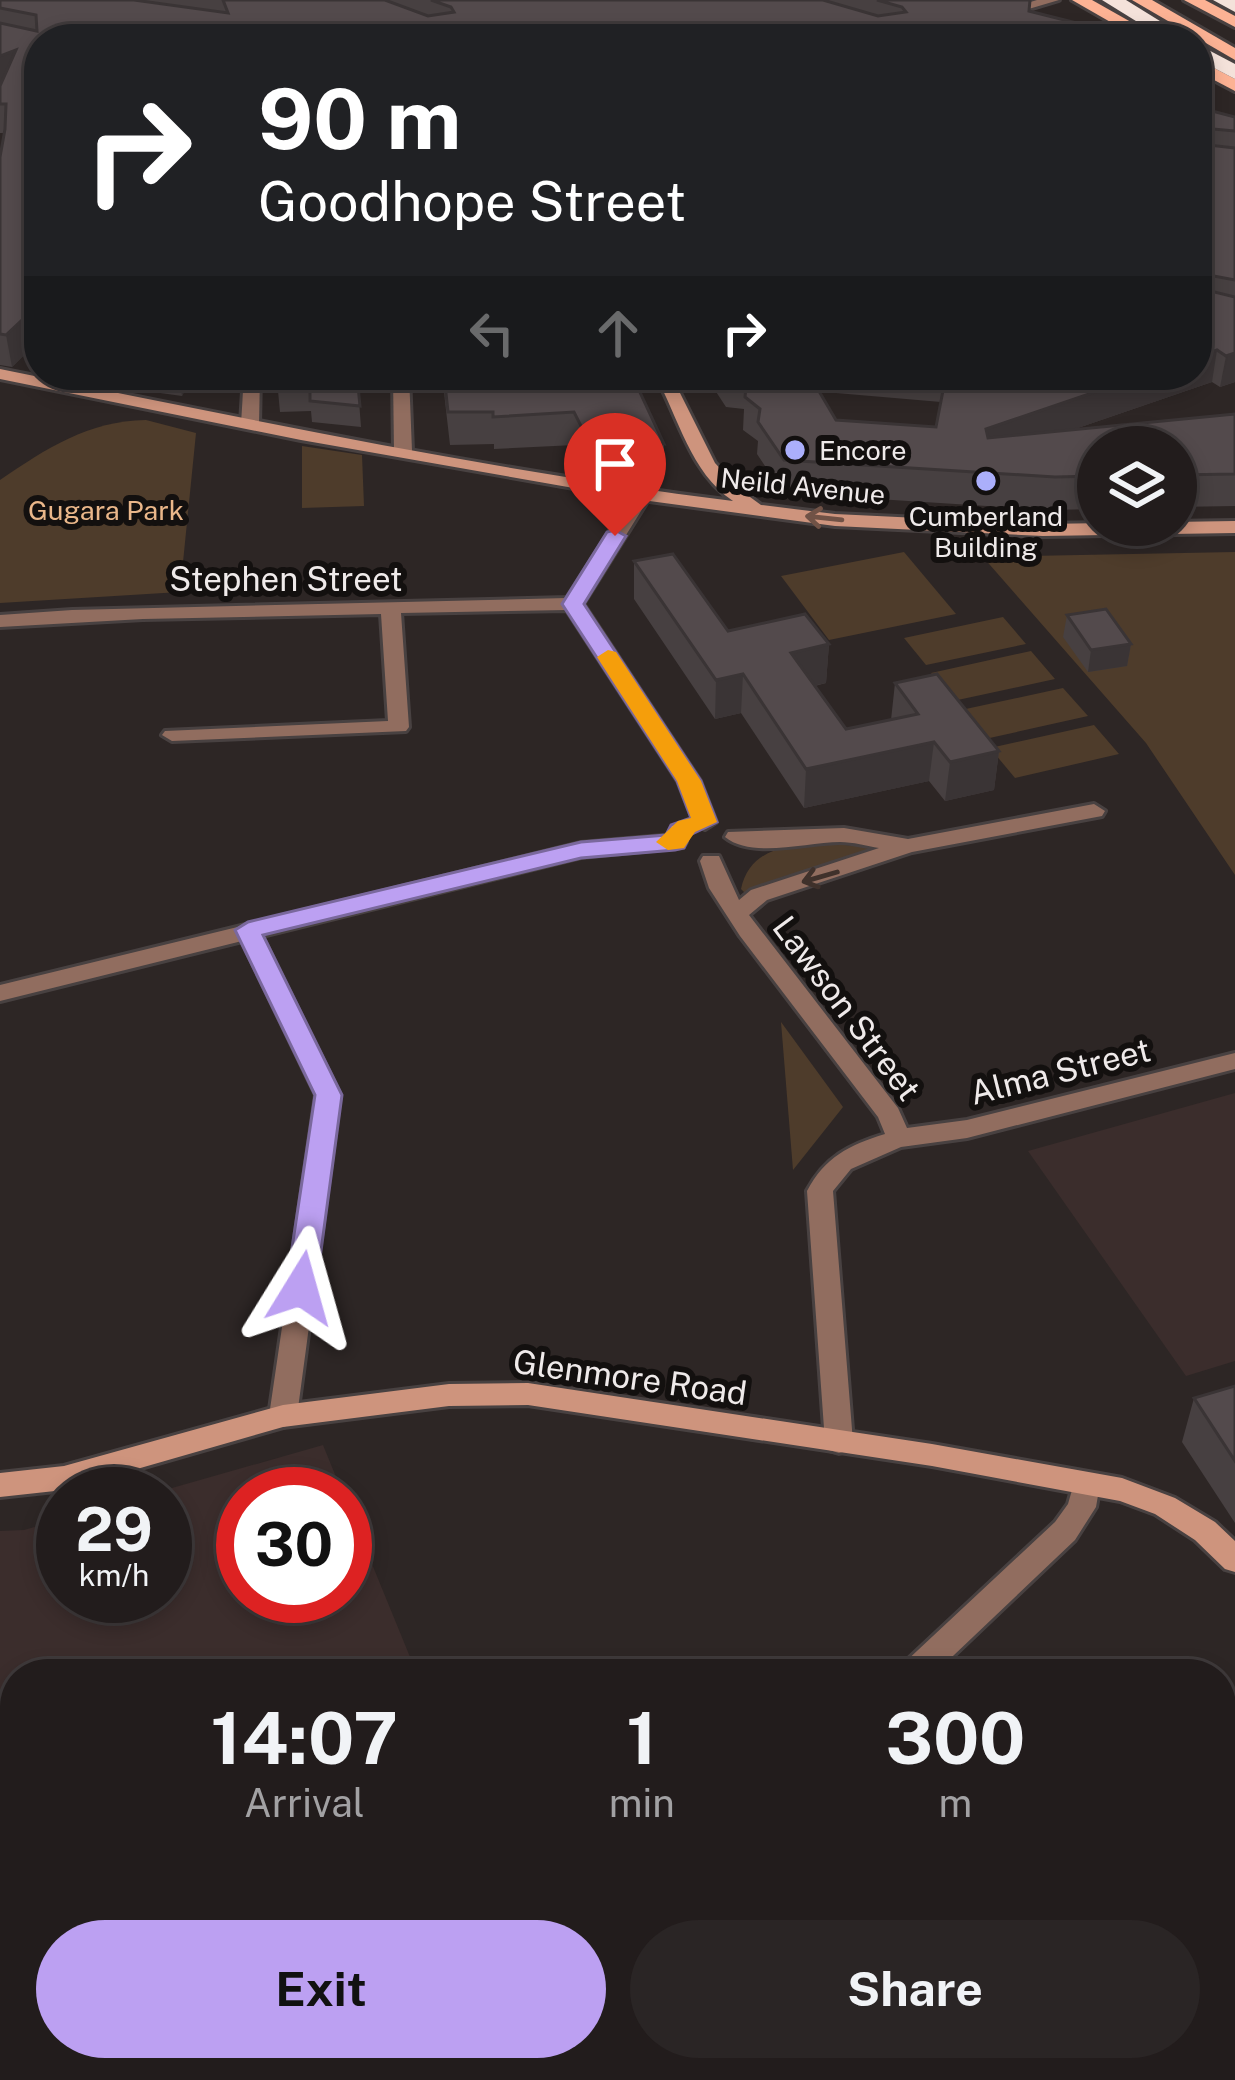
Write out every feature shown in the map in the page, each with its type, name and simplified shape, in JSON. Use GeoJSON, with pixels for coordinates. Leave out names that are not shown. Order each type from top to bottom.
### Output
{"type":"FeatureCollection","features":[{"type":"Feature","properties":{"kind":"highway"},"geometry":{"type":"LineString","coordinates":[[1112,0],[1153,24]]}},
{"type":"Feature","properties":{"kind":"highway"},"geometry":{"type":"LineString","coordinates":[[1222,0],[1235,6]]}},
{"type":"Feature","properties":{"kind":"main road"},"geometry":{"type":"LineString","coordinates":[[1080,0],[1125,24]]}},
{"type":"Feature","properties":{"kind":"main road"},"geometry":{"type":"LineString","coordinates":[[1140,0],[1181,24]]}},
{"type":"Feature","properties":{"kind":"main road"},"geometry":{"type":"LineString","coordinates":[[1169,0],[1235,34]]}},
{"type":"Feature","properties":{"kind":"main road"},"geometry":{"type":"LineString","coordinates":[[1192,0],[1235,22]]}},
{"type":"Feature","properties":{"kind":"street"},"geometry":{"type":"LineString","coordinates":[[984,0],[1018,9]]}},
{"type":"Feature","properties":{"kind":"street"},"geometry":{"type":"LineString","coordinates":[[996,15],[1052,0]]}},
{"type":"Feature","properties":{"kind":"street","name":"Neild Avenue"},"geometry":{"type":"LineString","coordinates":[[118,390],[250,424],[642,495],[932,527],[1235,527]]}},
{"type":"Feature","properties":{"kind":"street"},"geometry":{"type":"LineString","coordinates":[[250,424],[251,390]]}},
{"type":"Feature","properties":{"kind":"street"},"geometry":{"type":"LineString","coordinates":[[401,390],[403,451]]}},
{"type":"Feature","properties":{"kind":"street"},"geometry":{"type":"LineString","coordinates":[[670,390],[703,466],[727,490],[759,509]]}},
{"type":"Feature","properties":{"kind":"street"},"geometry":{"type":"LineString","coordinates":[[703,466],[681,485],[642,495],[573,604],[689,781],[705,822]]}},
{"type":"Feature","properties":{"kind":"street","name":"Stephen Street"},"geometry":{"type":"LineString","coordinates":[[0,621],[176,608],[391,610],[573,604]]}},
{"type":"Feature","properties":{"kind":"street"},"geometry":{"type":"LineString","coordinates":[[172,735],[399,727],[391,610]]}},
{"type":"Feature","properties":{"kind":"street"},"geometry":{"type":"LineString","coordinates":[[736,914],[759,895],[908,846],[1094,811]]}},
{"type":"Feature","properties":{"kind":"street"},"geometry":{"type":"LineString","coordinates":[[675,842],[680,830],[705,822],[724,826],[736,837],[765,841],[844,835],[908,846]]}},
{"type":"Feature","properties":{"kind":"street"},"geometry":{"type":"LineString","coordinates":[[675,842],[686,856],[712,861],[735,850],[736,837]]}},
{"type":"Feature","properties":{"kind":"street"},"geometry":{"type":"LineString","coordinates":[[0,993],[581,850],[675,842]]}},
{"type":"Feature","properties":{"kind":"street","name":"Lawson Street"},"geometry":{"type":"LineString","coordinates":[[712,861],[720,888],[736,914],[889,1114],[899,1138],[851,1155],[826,1176],[820,1191],[839,1442]]}},
{"type":"Feature","properties":{"kind":"street"},"geometry":{"type":"LineString","coordinates":[[248,930],[328,1095],[284,1416]]}},
{"type":"Feature","properties":{"kind":"street","name":"Alma Street"},"geometry":{"type":"LineString","coordinates":[[899,1138],[967,1129],[1235,1061]]}},
{"type":"Feature","properties":{"kind":"street","name":"Glenmore Road"},"geometry":{"type":"LineString","coordinates":[[0,1485],[64,1478],[284,1416],[449,1395],[528,1394],[1086,1484],[1165,1506],[1205,1531],[1235,1560]]}},
{"type":"Feature","properties":{"kind":"street"},"geometry":{"type":"LineString","coordinates":[[929,1659],[1065,1531],[1082,1508],[1086,1484]]}},
{"type":"Feature","properties":{"kind":"shaded area"},"geometry":{"type":"Polygon","coordinates":[[[1235,1093],[1235,1361],[1186,1376],[1028,1151],[1235,1093]]]}},
{"type":"Feature","properties":{"kind":"shaded area"},"geometry":{"type":"Polygon","coordinates":[[[323,1445],[332,1467],[246,1467],[323,1445]]]}},
{"type":"Feature","properties":{"kind":"shaded area"},"geometry":{"type":"Polygon","coordinates":[[[216,1475],[216,1623],[372,1623],[372,1564],[411,1659],[0,1659],[0,1531],[36,1527],[36,1623],[192,1623],[192,1482],[216,1475]]]}},
{"type":"Feature","properties":{"kind":"green space","name":"Gugara Park"},"geometry":{"type":"Polygon","coordinates":[[[146,420],[196,433],[180,592],[0,603],[0,480],[87,431],[146,420]]]}},
{"type":"Feature","properties":{"kind":"green space"},"geometry":{"type":"Polygon","coordinates":[[[302,446],[362,455],[364,506],[302,508],[302,446]]]}},
{"type":"Feature","properties":{"kind":"green space"},"geometry":{"type":"Polygon","coordinates":[[[904,552],[956,614],[829,640],[781,576],[904,552]]]}},
{"type":"Feature","properties":{"kind":"green space"},"geometry":{"type":"Polygon","coordinates":[[[1235,552],[1235,875],[1146,743],[983,557],[1235,552]]]}},
{"type":"Feature","properties":{"kind":"green space"},"geometry":{"type":"Polygon","coordinates":[[[1003,617],[1026,644],[926,665],[904,638],[1003,617]]]}},
{"type":"Feature","properties":{"kind":"green space"},"geometry":{"type":"Polygon","coordinates":[[[1031,651],[1055,679],[953,701],[931,673],[1031,651]]]}},
{"type":"Feature","properties":{"kind":"green space"},"geometry":{"type":"Polygon","coordinates":[[[1063,688],[1088,716],[985,739],[961,710],[1063,688]]]}},
{"type":"Feature","properties":{"kind":"green space"},"geometry":{"type":"Polygon","coordinates":[[[1094,725],[1119,754],[1015,778],[990,748],[1094,725]]]}},
{"type":"Feature","properties":{"kind":"green space"},"geometry":{"type":"Polygon","coordinates":[[[818,844],[879,846],[881,850],[782,877],[745,893],[741,889],[761,857],[778,849],[818,844]]]}},
{"type":"Feature","properties":{"kind":"green space"},"geometry":{"type":"Polygon","coordinates":[[[781,1022],[843,1107],[793,1170],[781,1022]]]}},
{"type":"Feature","properties":{"kind":"building"},"geometry":{"type":"Polygon","coordinates":[[[0,0],[134,0],[228,13],[223,0],[385,0],[428,16],[454,12],[431,0],[823,0],[878,16],[906,12],[877,0],[1030,0],[1029,11],[1081,24],[37,24],[36,15],[0,8],[0,0]]]}},
{"type":"Feature","properties":{"kind":"building"},"geometry":{"type":"Polygon","coordinates":[[[0,23],[24,28],[24,318],[6,335],[0,334],[0,157],[6,104],[0,104],[0,86],[16,50],[0,56],[0,23]]]}},
{"type":"Feature","properties":{"kind":"building"},"geometry":{"type":"Polygon","coordinates":[[[1212,111],[1235,117],[1235,131],[1212,129],[1212,111]]]}},
{"type":"Feature","properties":{"kind":"building"},"geometry":{"type":"Polygon","coordinates":[[[1212,145],[1235,148],[1235,280],[1212,276],[1212,145]]]}},
{"type":"Feature","properties":{"kind":"building"},"geometry":{"type":"Polygon","coordinates":[[[1212,291],[1235,297],[1235,353],[1226,356],[1212,352],[1212,291]]]}},
{"type":"Feature","properties":{"kind":"building"},"geometry":{"type":"Polygon","coordinates":[[[310,390],[358,390],[360,406],[310,401],[310,390]]]}},
{"type":"Feature","properties":{"kind":"building"},"geometry":{"type":"Polygon","coordinates":[[[446,390],[639,390],[664,444],[621,438],[615,425],[582,428],[574,412],[493,417],[493,412],[448,412],[446,390]]]}},
{"type":"Feature","properties":{"kind":"building"},"geometry":{"type":"Polygon","coordinates":[[[746,390],[818,390],[836,420],[936,427],[943,390],[1101,390],[986,429],[988,438],[1077,429],[1077,476],[784,460],[758,422],[760,409],[745,397],[746,390]]]}},
{"type":"Feature","properties":{"kind":"building"},"geometry":{"type":"Polygon","coordinates":[[[1235,414],[1235,474],[1197,475],[1197,426],[1112,426],[1235,414]]]}},
{"type":"Feature","properties":{"kind":"building"},"geometry":{"type":"Polygon","coordinates":[[[673,554],[728,631],[805,614],[829,644],[791,653],[846,729],[918,714],[895,683],[937,674],[999,751],[950,762],[934,742],[806,769],[743,674],[716,680],[634,561],[673,554]]]}},
{"type":"Feature","properties":{"kind":"building"},"geometry":{"type":"Polygon","coordinates":[[[1106,609],[1131,644],[1091,650],[1067,615],[1106,609]]]}},
{"type":"Feature","properties":{"kind":"building"},"geometry":{"type":"Polygon","coordinates":[[[1235,1386],[1235,1461],[1194,1398],[1235,1386]]]}},
{"type":"Feature","properties":{"kind":"slow traffic"},"geometry":{"type":"LineString","coordinates":[[608,657],[689,781],[705,822],[686,826],[675,842],[668,842]]}},
{"type":"Feature","properties":{"kind":"place","name":"Encore"},"geometry":{"type":"Point","coordinates":[795,450]}},
{"type":"Feature","properties":{"kind":"place","name":"Cumberland Building"},"geometry":{"type":"Point","coordinates":[986,481]}},
{"type":"Feature","properties":{"kind":"route"},"geometry":{"type":"LineString","coordinates":[[301,1288],[328,1095],[248,930],[581,850],[675,842],[680,830],[705,822],[689,781],[573,604],[615,536]]}}]}
